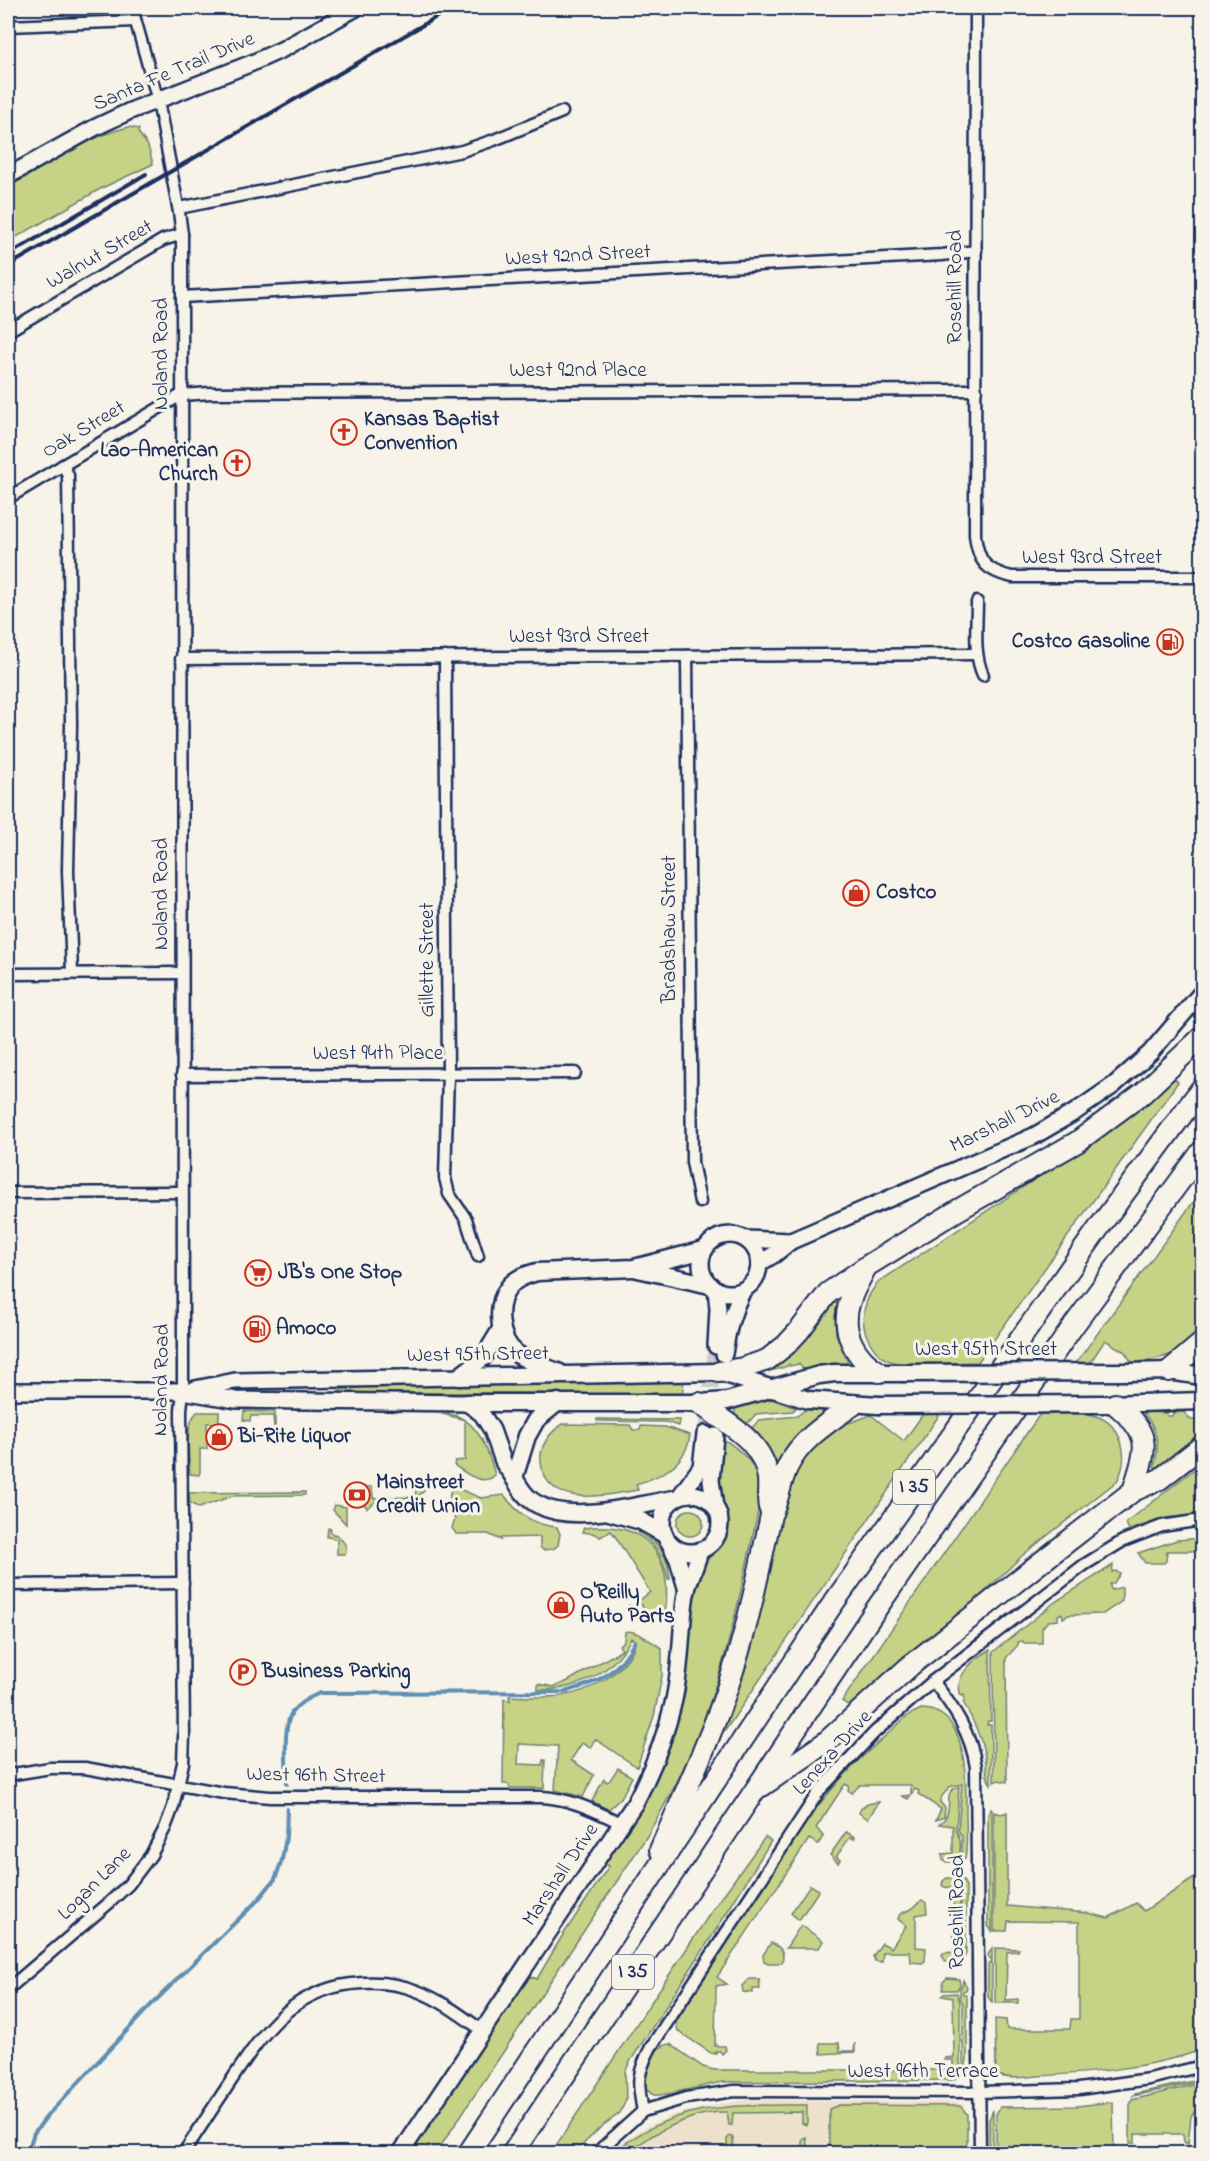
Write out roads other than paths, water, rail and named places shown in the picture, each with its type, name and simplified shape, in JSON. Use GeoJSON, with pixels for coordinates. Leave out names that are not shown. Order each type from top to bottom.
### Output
{"type":"FeatureCollection","features":[{"type":"Feature","properties":{"kind":"highway"},"geometry":{"type":"LineString","coordinates":[[720,1360],[743,1368],[767,1360],[799,1331],[828,1293],[867,1266],[1017,1175],[1077,1142],[1143,1093],[1203,1037]]}},
{"type":"Feature","properties":{"kind":"highway","name":"I 35"},"geometry":{"type":"LineString","coordinates":[[468,2154],[830,1608],[1096,1231],[1203,1088]]}},
{"type":"Feature","properties":{"kind":"highway","name":"I 35"},"geometry":{"type":"LineString","coordinates":[[512,2154],[872,1615],[1074,1325],[1203,1151]]}},
{"type":"Feature","properties":{"kind":"highway"},"geometry":{"type":"LineString","coordinates":[[867,1266],[849,1302],[847,1327],[850,1341],[857,1353],[867,1365],[879,1372]]}},
{"type":"Feature","properties":{"kind":"highway"},"geometry":{"type":"LineString","coordinates":[[1169,1371],[1203,1343]]}},
{"type":"Feature","properties":{"kind":"highway"},"geometry":{"type":"LineString","coordinates":[[699,1403],[743,1434],[759,1453],[768,1477],[768,1502],[771,1515]]}},
{"type":"Feature","properties":{"kind":"highway"},"geometry":{"type":"LineString","coordinates":[[1109,1404],[1135,1421],[1143,1437],[1142,1462],[1133,1491]]}},
{"type":"Feature","properties":{"kind":"highway"},"geometry":{"type":"LineString","coordinates":[[640,1896],[715,1722],[729,1683],[743,1640],[771,1515],[777,1503],[787,1467],[796,1453],[817,1431],[853,1405]]}},
{"type":"Feature","properties":{"kind":"highway"},"geometry":{"type":"LineString","coordinates":[[754,1791],[826,1742],[911,1665],[1133,1491],[1160,1479],[1203,1446]]}},
{"type":"Feature","properties":{"kind":"main road"},"geometry":{"type":"LineString","coordinates":[[569,1376],[516,1354],[500,1330],[502,1302],[508,1288],[522,1277],[537,1272],[634,1268],[704,1250]]}},
{"type":"Feature","properties":{"kind":"main road"},"geometry":{"type":"LineString","coordinates":[[634,1268],[713,1287]]}},
{"type":"Feature","properties":{"kind":"main road","name":"West 95th Street"},"geometry":{"type":"LineString","coordinates":[[458,1377],[569,1376],[720,1360],[772,1388],[808,1400],[853,1405],[1109,1404],[1203,1401]]}},
{"type":"Feature","properties":{"kind":"main road","name":"West 95th Street"},"geometry":{"type":"LineString","coordinates":[[467,1403],[727,1401],[807,1377],[879,1372],[1169,1371],[1203,1377]]}},
{"type":"Feature","properties":{"kind":"main road"},"geometry":{"type":"LineString","coordinates":[[558,1402],[536,1420],[527,1436],[514,1478],[522,1491],[538,1505],[560,1512],[605,1511],[677,1498]]}},
{"type":"Feature","properties":{"kind":"main road"},"geometry":{"type":"LineString","coordinates":[[605,1511],[640,1521],[667,1538]]}},
{"type":"Feature","properties":{"kind":"street","name":"Noland Road"},"geometry":{"type":"LineString","coordinates":[[132,8],[158,101],[182,234],[183,1756],[178,1785]]}},
{"type":"Feature","properties":{"kind":"street","name":"Santa Fe Trail Drive"},"geometry":{"type":"LineString","coordinates":[[8,176],[94,128],[284,49],[356,8]]}},
{"type":"Feature","properties":{"kind":"street","name":"Rosehill Road"},"geometry":{"type":"LineString","coordinates":[[975,8],[975,535],[977,551],[985,565]]}},
{"type":"Feature","properties":{"kind":"street"},"geometry":{"type":"LineString","coordinates":[[8,26],[135,21]]}},
{"type":"Feature","properties":{"kind":"street"},"geometry":{"type":"LineString","coordinates":[[179,208],[462,151],[562,112]]}},
{"type":"Feature","properties":{"kind":"street","name":"Walnut Street"},"geometry":{"type":"LineString","coordinates":[[8,331],[163,240],[182,234]]}},
{"type":"Feature","properties":{"kind":"street","name":"West 92nd Street"},"geometry":{"type":"LineString","coordinates":[[182,297],[942,255],[975,251]]}},
{"type":"Feature","properties":{"kind":"street","name":"West 92nd Place"},"geometry":{"type":"LineString","coordinates":[[181,395],[643,390],[976,390]]}},
{"type":"Feature","properties":{"kind":"street","name":"Oak Street"},"geometry":{"type":"LineString","coordinates":[[8,498],[181,395]]}},
{"type":"Feature","properties":{"kind":"street"},"geometry":{"type":"LineString","coordinates":[[63,465],[69,475],[71,725],[69,871],[72,973]]}},
{"type":"Feature","properties":{"kind":"street","name":"West 93rd Street"},"geometry":{"type":"LineString","coordinates":[[985,565],[997,574],[1012,577],[1203,577]]}},
{"type":"Feature","properties":{"kind":"street"},"geometry":{"type":"LineString","coordinates":[[977,602],[976,654],[983,675]]}},
{"type":"Feature","properties":{"kind":"street","name":"West 93rd Street"},"geometry":{"type":"LineString","coordinates":[[181,659],[976,654]]}},
{"type":"Feature","properties":{"kind":"street","name":"Bradshaw Street"},"geometry":{"type":"LineString","coordinates":[[687,656],[692,1162],[700,1202]]}},
{"type":"Feature","properties":{"kind":"street","name":"Gillette Street"},"geometry":{"type":"LineString","coordinates":[[445,657],[448,1073],[445,1178],[449,1194],[466,1219],[478,1256]]}},
{"type":"Feature","properties":{"kind":"street"},"geometry":{"type":"LineString","coordinates":[[8,974],[181,972]]}},
{"type":"Feature","properties":{"kind":"street","name":"Marshall Drive"},"geometry":{"type":"LineString","coordinates":[[760,1263],[791,1241],[1034,1136],[1075,1112],[1114,1085],[1150,1053],[1203,992]]}},
{"type":"Feature","properties":{"kind":"street","name":"West 94th Place"},"geometry":{"type":"LineString","coordinates":[[182,1075],[575,1073]]}},
{"type":"Feature","properties":{"kind":"street"},"geometry":{"type":"LineString","coordinates":[[8,1193],[182,1192]]}},
{"type":"Feature","properties":{"kind":"street"},"geometry":{"type":"LineString","coordinates":[[720,1360],[731,1315],[743,1290],[755,1279],[760,1263],[753,1245],[737,1235],[727,1234],[710,1242],[704,1250],[701,1268],[704,1277],[713,1287],[725,1292],[743,1290]]}},
{"type":"Feature","properties":{"kind":"street","name":"Marshall Drive"},"geometry":{"type":"LineString","coordinates":[[746,1239],[791,1241]]}},
{"type":"Feature","properties":{"kind":"street"},"geometry":{"type":"LineString","coordinates":[[713,1287],[718,1309],[720,1360]]}},
{"type":"Feature","properties":{"kind":"street"},"geometry":{"type":"LineString","coordinates":[[458,1377],[483,1358],[500,1330]]}},
{"type":"Feature","properties":{"kind":"street","name":"West 95th Street"},"geometry":{"type":"LineString","coordinates":[[183,1391],[235,1382],[458,1377]]}},
{"type":"Feature","properties":{"kind":"street","name":"West 95th Street"},"geometry":{"type":"LineString","coordinates":[[8,1391],[183,1391],[236,1400],[467,1403]]}},
{"type":"Feature","properties":{"kind":"street"},"geometry":{"type":"LineString","coordinates":[[467,1403],[482,1414],[492,1430],[504,1464],[514,1478]]}},
{"type":"Feature","properties":{"kind":"street"},"geometry":{"type":"LineString","coordinates":[[710,1435],[711,1480],[719,1524],[714,1540],[700,1550],[683,1551],[667,1538],[662,1525],[663,1515],[667,1506],[677,1498],[701,1467],[710,1435]]}},
{"type":"Feature","properties":{"kind":"street"},"geometry":{"type":"LineString","coordinates":[[677,1498],[690,1494],[700,1495],[715,1507]]}},
{"type":"Feature","properties":{"kind":"street","name":"Lenexa Drive"},"geometry":{"type":"LineString","coordinates":[[643,2111],[638,2087],[641,2066],[651,2047],[820,1790],[875,1732],[933,1682],[1084,1565],[1123,1541],[1162,1526],[1203,1520]]}},
{"type":"Feature","properties":{"kind":"street","name":"Marshall Drive"},"geometry":{"type":"LineString","coordinates":[[667,1538],[678,1560],[687,1592]]}},
{"type":"Feature","properties":{"kind":"street","name":"Marshall Drive"},"geometry":{"type":"LineString","coordinates":[[400,2154],[643,1787],[659,1751],[674,1703],[687,1592],[698,1563],[700,1550]]}},
{"type":"Feature","properties":{"kind":"street"},"geometry":{"type":"LineString","coordinates":[[8,1585],[183,1583]]}},
{"type":"Feature","properties":{"kind":"street","name":"Rosehill Road"},"geometry":{"type":"LineString","coordinates":[[933,1682],[952,1706],[967,1731],[976,1767],[980,2154]]}},
{"type":"Feature","properties":{"kind":"street","name":"West 96th Street"},"geometry":{"type":"LineString","coordinates":[[8,1775],[50,1768],[85,1768],[224,1793],[270,1797],[549,1797],[581,1804],[621,1823]]}},
{"type":"Feature","properties":{"kind":"street","name":"Logan Lane"},"geometry":{"type":"LineString","coordinates":[[8,1989],[109,1903],[138,1873],[151,1855],[165,1828],[178,1785]]}},
{"type":"Feature","properties":{"kind":"street"},"geometry":{"type":"LineString","coordinates":[[183,2154],[262,2036],[282,2014],[309,1996],[351,1983],[394,1984],[418,1991],[441,2002],[483,2031]]}},
{"type":"Feature","properties":{"kind":"street","name":"West 96th Terrace"},"geometry":{"type":"LineString","coordinates":[[643,2111],[686,2098],[734,2091],[980,2092],[1079,2089],[1149,2079],[1203,2066]]}},
{"type":"Feature","properties":{"kind":"street"},"geometry":{"type":"LineString","coordinates":[[595,2154],[643,2111]]}},
{"type":"Feature","properties":{"kind":"waterway"},"geometry":{"type":"LineString","coordinates":[[287,1784],[286,1737],[289,1719],[298,1705],[320,1693],[564,1692],[587,1685],[606,1675],[622,1661],[635,1641]]}},
{"type":"Feature","properties":{"kind":"waterway"},"geometry":{"type":"LineString","coordinates":[[27,2154],[34,2133],[47,2116],[150,2006],[258,1900],[275,1879],[282,1860],[286,1837],[287,1809]]}},
{"type":"Feature","properties":{"kind":"tunnel"},"geometry":{"type":"LineString","coordinates":[[705,1434],[715,1353]]}},
{"type":"Feature","properties":{"kind":"railway"},"geometry":{"type":"LineString","coordinates":[[8,266],[452,8]]}},
{"type":"Feature","properties":{"kind":"railway"},"geometry":{"type":"LineString","coordinates":[[8,255],[146,174]]}},
{"type":"Feature","properties":{"kind":"place","name":"Kansas Baptist Convention"},"geometry":{"type":"Point","coordinates":[344,432]}},
{"type":"Feature","properties":{"kind":"place","name":"Lao-American Church"},"geometry":{"type":"Point","coordinates":[237,463]}},
{"type":"Feature","properties":{"kind":"place","name":"Costco Gasoline"},"geometry":{"type":"Point","coordinates":[1170,642]}},
{"type":"Feature","properties":{"kind":"place","name":"Costco"},"geometry":{"type":"Point","coordinates":[856,893]}},
{"type":"Feature","properties":{"kind":"place","name":"JB's One Stop"},"geometry":{"type":"Point","coordinates":[258,1273]}},
{"type":"Feature","properties":{"kind":"place","name":"Amoco"},"geometry":{"type":"Point","coordinates":[257,1329]}},
{"type":"Feature","properties":{"kind":"place","name":"Bi-Rite Liquor"},"geometry":{"type":"Point","coordinates":[219,1437]}},
{"type":"Feature","properties":{"kind":"place","name":"Mainstreet Credit Union"},"geometry":{"type":"Point","coordinates":[357,1495]}},
{"type":"Feature","properties":{"kind":"place","name":"O'Reilly Auto Parts"},"geometry":{"type":"Point","coordinates":[561,1605]}},
{"type":"Feature","properties":{"kind":"place","name":"Business Parking"},"geometry":{"type":"Point","coordinates":[243,1672]}}]}
